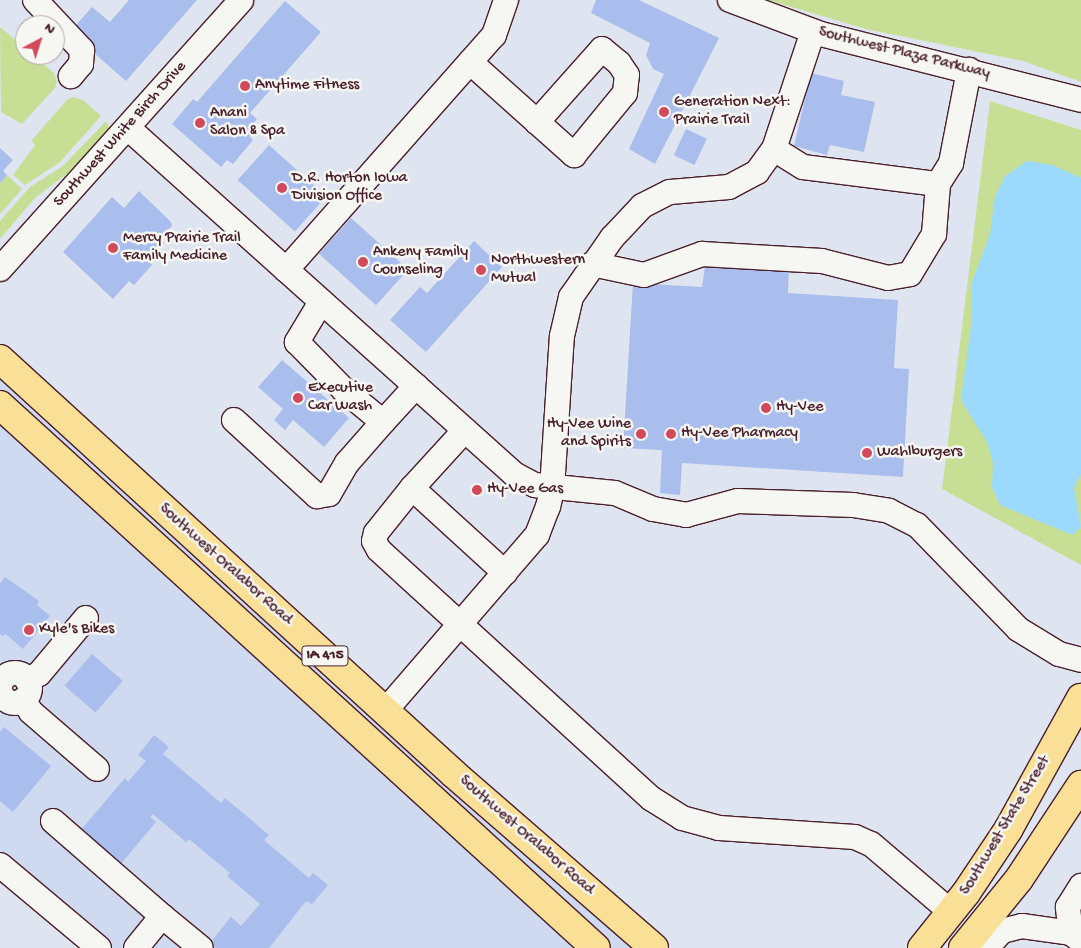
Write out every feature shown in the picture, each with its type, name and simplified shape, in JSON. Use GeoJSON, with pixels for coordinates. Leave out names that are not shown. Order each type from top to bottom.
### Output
{"type":"FeatureCollection","features":[{"type":"Feature","properties":{"kind":"main road","name":"Southwest Oralabor Road"},"geometry":{"type":"LineString","coordinates":[[0,359],[385,711],[654,948]]}},
{"type":"Feature","properties":{"kind":"main road","name":"Southwest Oralabor Road"},"geometry":{"type":"LineString","coordinates":[[0,405],[596,948]]}},
{"type":"Feature","properties":{"kind":"main road","name":"Southwest State Street"},"geometry":{"type":"LineString","coordinates":[[922,948],[952,913],[1012,822],[1081,698]]}},
{"type":"Feature","properties":{"kind":"main road","name":"Southwest State Street"},"geometry":{"type":"LineString","coordinates":[[963,948],[1020,879],[1081,785]]}},
{"type":"Feature","properties":{"kind":"street"},"geometry":{"type":"LineString","coordinates":[[36,0],[49,18],[82,50],[80,64],[71,76]]}},
{"type":"Feature","properties":{"kind":"street","name":"Southwest White Birch Drive"},"geometry":{"type":"LineString","coordinates":[[0,269],[241,0]]}},
{"type":"Feature","properties":{"kind":"street"},"geometry":{"type":"LineString","coordinates":[[286,270],[494,35],[506,0]]}},
{"type":"Feature","properties":{"kind":"street","name":"Southwest Plaza Parkway"},"geometry":{"type":"LineString","coordinates":[[730,0],[813,31],[1081,100]]}},
{"type":"Feature","properties":{"kind":"street"},"geometry":{"type":"LineString","coordinates":[[385,711],[536,535],[548,507],[552,489],[562,336],[571,296],[592,264],[642,206],[670,192],[729,187],[757,172],[774,149],[813,31]]}},
{"type":"Feature","properties":{"kind":"street"},"geometry":{"type":"LineString","coordinates":[[470,62],[537,122]]}},
{"type":"Feature","properties":{"kind":"street"},"geometry":{"type":"LineString","coordinates":[[592,264],[644,275],[702,254],[822,261],[888,278],[910,274],[934,234],[938,184],[951,163],[969,70]]}},
{"type":"Feature","properties":{"kind":"street"},"geometry":{"type":"LineString","coordinates":[[128,128],[514,474],[535,485],[552,489],[615,493],[653,509],[686,514],[738,501],[853,505],[889,510],[918,525],[1018,629],[1059,654],[1081,660]]}},
{"type":"Feature","properties":{"kind":"street"},"geometry":{"type":"LineString","coordinates":[[774,149],[803,167],[938,184]]}},
{"type":"Feature","properties":{"kind":"street"},"geometry":{"type":"LineString","coordinates":[[321,302],[297,342],[344,390],[383,422]]}},
{"type":"Feature","properties":{"kind":"street"},"geometry":{"type":"LineString","coordinates":[[234,420],[318,496],[329,494],[347,463],[416,386]]}},
{"type":"Feature","properties":{"kind":"street"},"geometry":{"type":"LineString","coordinates":[[466,430],[412,488],[380,527],[374,541],[379,550],[652,799],[682,818],[719,828],[855,837],[871,844],[952,913]]}},
{"type":"Feature","properties":{"kind":"street"},"geometry":{"type":"LineString","coordinates":[[412,488],[505,573]]}},
{"type":"Feature","properties":{"kind":"street"},"geometry":{"type":"LineString","coordinates":[[86,618],[39,674],[9,687],[31,712],[98,769]]}},
{"type":"Feature","properties":{"kind":"street"},"geometry":{"type":"LineString","coordinates":[[53,821],[201,948]]}},
{"type":"Feature","properties":{"kind":"street"},"geometry":{"type":"LineString","coordinates":[[3,873],[99,948]]}},
{"type":"Feature","properties":{"kind":"street"},"geometry":{"type":"LineString","coordinates":[[987,948],[1002,931],[1022,926],[1076,937],[1068,907],[1079,894]]}},
{"type":"Feature","properties":{"kind":"street"},"geometry":{"type":"LineString","coordinates":[[136,948],[162,916]]}},
{"type":"Feature","properties":{"kind":"shaded area"},"geometry":{"type":"Polygon","coordinates":[[[0,359],[654,948],[99,948],[0,865],[0,359]]]}},
{"type":"Feature","properties":{"kind":"green space"},"geometry":{"type":"Polygon","coordinates":[[[768,0],[1081,0],[1081,82],[1023,61],[866,29],[768,0]]]}},
{"type":"Feature","properties":{"kind":"green space"},"geometry":{"type":"Polygon","coordinates":[[[0,27],[15,40],[15,65],[45,65],[54,73],[57,81],[55,88],[22,124],[1,112],[0,27]]]}},
{"type":"Feature","properties":{"kind":"green space"},"geometry":{"type":"Polygon","coordinates":[[[74,97],[83,100],[101,116],[60,162],[25,185],[13,175],[35,145],[31,141],[68,99],[74,97]]]}},
{"type":"Feature","properties":{"kind":"green space"},"geometry":{"type":"Polygon","coordinates":[[[990,101],[1081,130],[1081,565],[942,489],[990,101]]]}},
{"type":"Feature","properties":{"kind":"green space"},"geometry":{"type":"Polygon","coordinates":[[[106,121],[110,130],[94,153],[35,198],[0,239],[0,221],[30,187],[63,166],[106,121]]]}},
{"type":"Feature","properties":{"kind":"green space"},"geometry":{"type":"Polygon","coordinates":[[[7,175],[22,189],[0,214],[0,183],[7,175]]]}},
{"type":"Feature","properties":{"kind":"water"},"geometry":{"type":"Polygon","coordinates":[[[1027,161],[1052,165],[1081,178],[1081,474],[1074,488],[1081,527],[1072,535],[1000,505],[992,487],[993,464],[988,444],[961,400],[972,318],[971,285],[990,234],[995,196],[1005,176],[1027,161]]]}},
{"type":"Feature","properties":{"kind":"building"},"geometry":{"type":"Polygon","coordinates":[[[129,0],[197,0],[126,81],[70,32],[92,7],[110,22],[129,0]]]}},
{"type":"Feature","properties":{"kind":"building","name":"Generation Next: Prairie Trail"},"geometry":{"type":"Polygon","coordinates":[[[596,0],[639,0],[719,38],[655,164],[629,149],[664,74],[653,69],[646,55],[650,43],[591,13],[596,0]]]}},
{"type":"Feature","properties":{"kind":"building"},"geometry":{"type":"Polygon","coordinates":[[[285,1],[321,32],[250,113],[257,119],[254,123],[258,127],[250,137],[253,140],[233,164],[227,160],[221,167],[172,124],[193,99],[197,102],[285,1]]]}},
{"type":"Feature","properties":{"kind":"building"},"geometry":{"type":"Polygon","coordinates":[[[811,73],[844,81],[841,95],[875,102],[864,152],[830,145],[827,155],[794,146],[811,73]]]}},
{"type":"Feature","properties":{"kind":"building"},"geometry":{"type":"Polygon","coordinates":[[[686,129],[707,139],[695,165],[674,155],[686,129]]]}},
{"type":"Feature","properties":{"kind":"building","name":"D.R. Horton Iowa Division Office"},"geometry":{"type":"Polygon","coordinates":[[[269,145],[326,197],[295,231],[238,180],[269,145]]]}},
{"type":"Feature","properties":{"kind":"building"},"geometry":{"type":"Polygon","coordinates":[[[0,148],[13,160],[3,171],[7,175],[0,183],[0,148]]]}},
{"type":"Feature","properties":{"kind":"building","name":"Mercy Prairie Trail Family Medicine"},"geometry":{"type":"Polygon","coordinates":[[[139,191],[171,222],[172,226],[160,239],[164,243],[148,261],[152,265],[134,285],[129,281],[113,299],[63,252],[112,197],[124,208],[139,191]]]}},
{"type":"Feature","properties":{"kind":"building","name":"Ankeny Family Counseling"},"geometry":{"type":"Polygon","coordinates":[[[351,218],[408,270],[376,305],[319,254],[351,218]]]}},
{"type":"Feature","properties":{"kind":"building"},"geometry":{"type":"Polygon","coordinates":[[[474,241],[502,267],[426,352],[390,320],[420,287],[427,293],[474,241]]]}},
{"type":"Feature","properties":{"kind":"building","name":"Hy-Vee"},"geometry":{"type":"Polygon","coordinates":[[[706,259],[789,263],[788,293],[898,300],[894,368],[909,369],[903,477],[682,463],[680,495],[660,493],[662,450],[623,448],[633,283],[702,287],[706,259]]]}},
{"type":"Feature","properties":{"kind":"building","name":"Executive Car Wash"},"geometry":{"type":"Polygon","coordinates":[[[282,360],[349,418],[324,447],[293,420],[285,430],[274,420],[283,409],[258,387],[282,360]]]}},
{"type":"Feature","properties":{"kind":"building"},"geometry":{"type":"Polygon","coordinates":[[[5,577],[39,601],[37,605],[50,616],[23,649],[6,634],[3,636],[0,634],[0,583],[5,577]]]}},
{"type":"Feature","properties":{"kind":"building"},"geometry":{"type":"Polygon","coordinates":[[[92,654],[123,681],[95,713],[64,686],[92,654]]]}},
{"type":"Feature","properties":{"kind":"building"},"geometry":{"type":"Polygon","coordinates":[[[4,727],[51,766],[13,812],[0,801],[0,732],[4,727]]]}},
{"type":"Feature","properties":{"kind":"building"},"geometry":{"type":"Polygon","coordinates":[[[154,735],[169,747],[163,754],[221,803],[225,798],[269,835],[264,840],[309,878],[313,873],[328,885],[312,904],[306,901],[269,948],[216,948],[210,943],[231,917],[241,926],[260,904],[227,876],[230,873],[189,839],[186,842],[153,814],[150,817],[156,822],[120,865],[80,831],[125,778],[128,782],[146,761],[138,755],[154,735]]]}},
{"type":"Feature","properties":{"kind":"place","name":"Anytime Fitness"},"geometry":{"type":"Point","coordinates":[245,86]}},
{"type":"Feature","properties":{"kind":"place","name":"Generation Next: Prairie Trail"},"geometry":{"type":"Point","coordinates":[664,112]}},
{"type":"Feature","properties":{"kind":"place","name":"Anani Salon & Spa"},"geometry":{"type":"Point","coordinates":[200,123]}},
{"type":"Feature","properties":{"kind":"place","name":"D.R. Horton Iowa Division Office"},"geometry":{"type":"Point","coordinates":[282,188]}},
{"type":"Feature","properties":{"kind":"place","name":"Mercy Prairie Trail Family Medicine"},"geometry":{"type":"Point","coordinates":[113,248]}},
{"type":"Feature","properties":{"kind":"place","name":"Ankeny Family Counseling"},"geometry":{"type":"Point","coordinates":[363,262]}},
{"type":"Feature","properties":{"kind":"place","name":"Northwestern Mutual"},"geometry":{"type":"Point","coordinates":[481,270]}},
{"type":"Feature","properties":{"kind":"place","name":"Executive Car Wash"},"geometry":{"type":"Point","coordinates":[298,398]}},
{"type":"Feature","properties":{"kind":"place","name":"Hy-Vee"},"geometry":{"type":"Point","coordinates":[766,408]}},
{"type":"Feature","properties":{"kind":"place","name":"Hy-Vee Wine and Spirits"},"geometry":{"type":"Point","coordinates":[641,434]}},
{"type":"Feature","properties":{"kind":"place","name":"Hy-Vee Pharmacy"},"geometry":{"type":"Point","coordinates":[671,434]}},
{"type":"Feature","properties":{"kind":"place","name":"Wahlburgers"},"geometry":{"type":"Point","coordinates":[867,453]}},
{"type":"Feature","properties":{"kind":"place","name":"Hy-Vee Gas"},"geometry":{"type":"Point","coordinates":[477,490]}},
{"type":"Feature","properties":{"kind":"place","name":"Kyle's Bikes"},"geometry":{"type":"Point","coordinates":[29,630]}}]}
